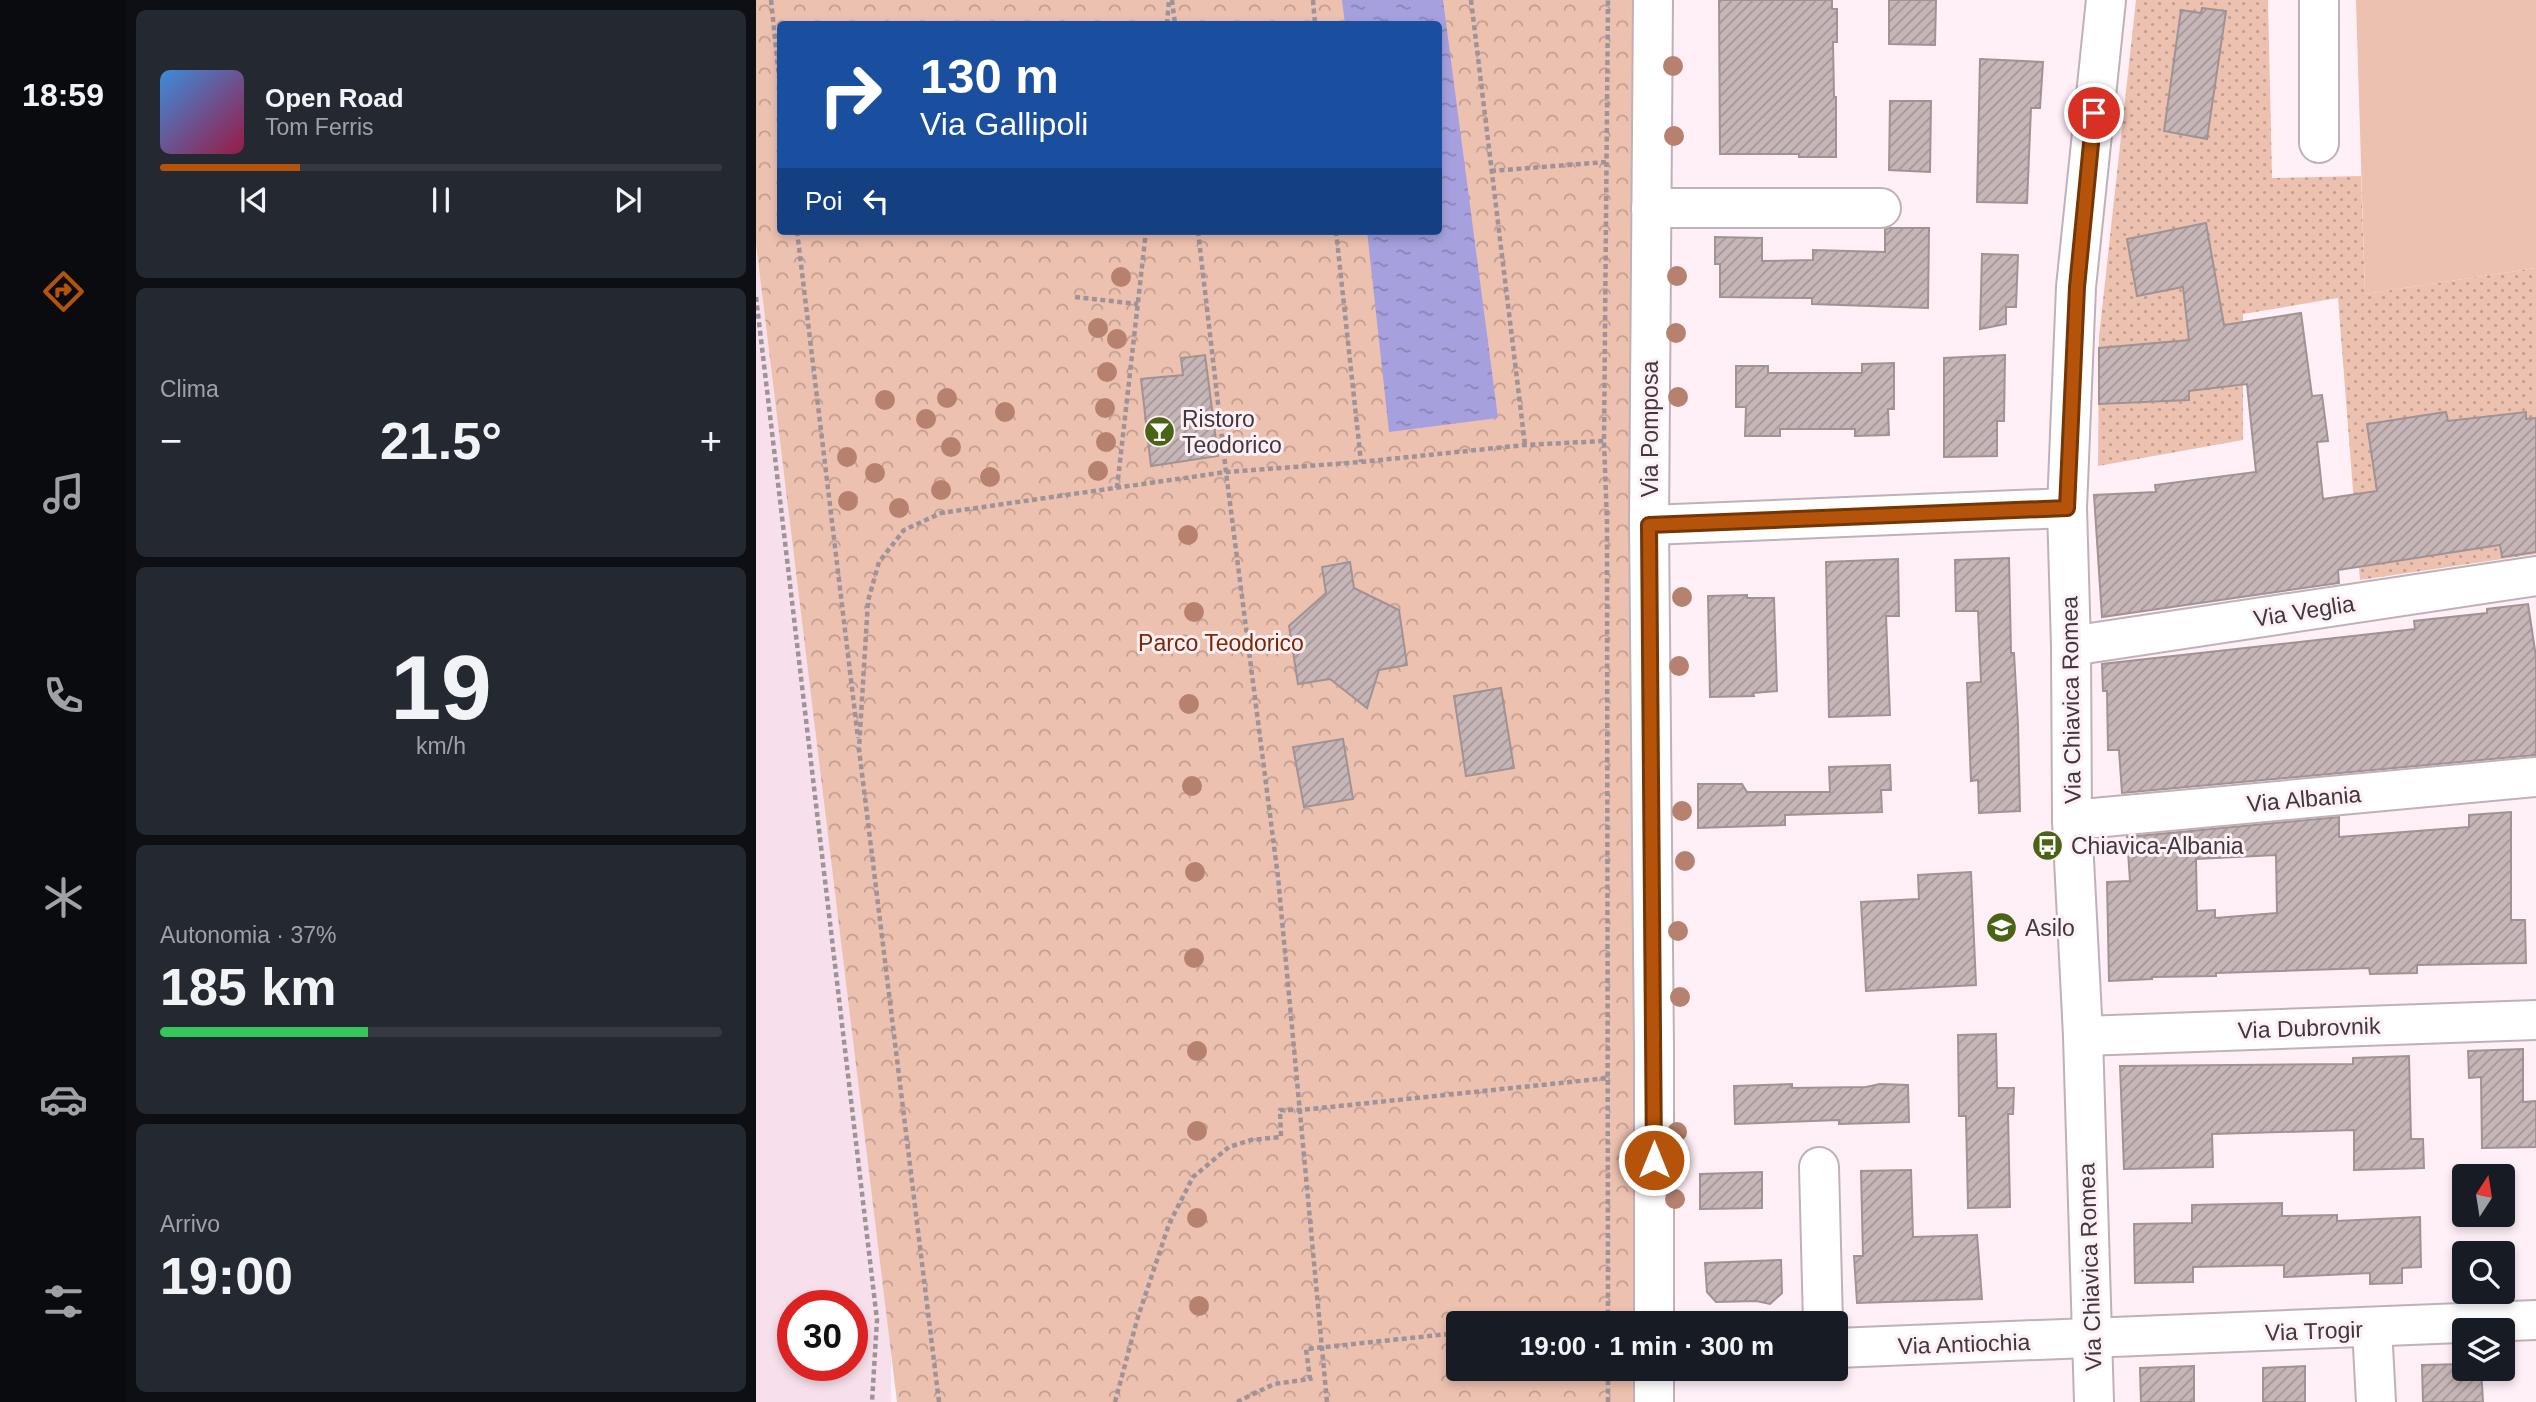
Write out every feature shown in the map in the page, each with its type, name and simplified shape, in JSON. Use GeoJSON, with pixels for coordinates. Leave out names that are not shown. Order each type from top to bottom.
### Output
{"type":"FeatureCollection","features":[{"type":"Feature","properties":{"kind":"street","name":"Via Pomposa"},"geometry":{"type":"LineString","coordinates":[[1653,0],[1649,525],[1654,1311]]}},
{"type":"Feature","properties":{"kind":"street","name":"Via Chiavica Romea"},"geometry":{"type":"LineString","coordinates":[[2094,1402],[2083,1036],[2072,820],[2067,508],[2077,287],[2106,0]]}},
{"type":"Feature","properties":{"kind":"street"},"geometry":{"type":"LineString","coordinates":[[2319,0],[2319,143]]}},
{"type":"Feature","properties":{"kind":"street"},"geometry":{"type":"LineString","coordinates":[[1651,208],[1881,208]]}},
{"type":"Feature","properties":{"kind":"street"},"geometry":{"type":"LineString","coordinates":[[1649,525],[2067,508]]}},
{"type":"Feature","properties":{"kind":"street","name":"Via Veglia"},"geometry":{"type":"LineString","coordinates":[[2071,646],[2536,576]]}},
{"type":"Feature","properties":{"kind":"street","name":"Via Albania"},"geometry":{"type":"LineString","coordinates":[[2072,820],[2536,778]]}},
{"type":"Feature","properties":{"kind":"street","name":"Via Dubrovnik"},"geometry":{"type":"LineString","coordinates":[[2083,1036],[2536,1020]]}},
{"type":"Feature","properties":{"kind":"street"},"geometry":{"type":"LineString","coordinates":[[1819,1167],[1822,1311]]}},
{"type":"Feature","properties":{"kind":"street","name":"Via Trogir"},"geometry":{"type":"LineString","coordinates":[[2092,1340],[2536,1320]]}},
{"type":"Feature","properties":{"kind":"street"},"geometry":{"type":"LineString","coordinates":[[2372,1328],[2376,1402]]}},
{"type":"Feature","properties":{"kind":"street","name":"Via Antiochia"},"geometry":{"type":"LineString","coordinates":[[1848,1348],[2092,1340]]}},
{"type":"Feature","properties":{"kind":"street"},"geometry":{"type":"LineString","coordinates":[[1654,1381],[1654,1402]]}},
{"type":"Feature","properties":{"kind":"path"},"geometry":{"type":"LineString","coordinates":[[771,0],[777,57]]}},
{"type":"Feature","properties":{"kind":"path"},"geometry":{"type":"LineString","coordinates":[[1168,21],[1171,0]]}},
{"type":"Feature","properties":{"kind":"path"},"geometry":{"type":"LineString","coordinates":[[1171,0],[1174,21]]}},
{"type":"Feature","properties":{"kind":"path"},"geometry":{"type":"LineString","coordinates":[[1313,0],[1315,21]]}},
{"type":"Feature","properties":{"kind":"path"},"geometry":{"type":"LineString","coordinates":[[1471,0],[1525,445]]}},
{"type":"Feature","properties":{"kind":"path"},"geometry":{"type":"LineString","coordinates":[[1608,0],[1604,441],[1607,523],[1608,1311]]}},
{"type":"Feature","properties":{"kind":"path"},"geometry":{"type":"LineString","coordinates":[[1491,171],[1606,162]]}},
{"type":"Feature","properties":{"kind":"path"},"geometry":{"type":"LineString","coordinates":[[797,235],[939,1402]]}},
{"type":"Feature","properties":{"kind":"path"},"geometry":{"type":"LineString","coordinates":[[1117,488],[1146,235]]}},
{"type":"Feature","properties":{"kind":"path"},"geometry":{"type":"LineString","coordinates":[[1198,235],[1278,877],[1327,1402]]}},
{"type":"Feature","properties":{"kind":"path"},"geometry":{"type":"LineString","coordinates":[[1336,235],[1362,462]]}},
{"type":"Feature","properties":{"kind":"path"},"geometry":{"type":"LineString","coordinates":[[756,297],[877,1321],[872,1402]]}},
{"type":"Feature","properties":{"kind":"path"},"geometry":{"type":"LineString","coordinates":[[1075,297],[1138,304]]}},
{"type":"Feature","properties":{"kind":"path"},"geometry":{"type":"LineString","coordinates":[[859,749],[868,601],[879,562],[904,530],[941,513],[1226,472],[1362,462],[1525,445],[1604,441]]}},
{"type":"Feature","properties":{"kind":"path"},"geometry":{"type":"LineString","coordinates":[[1115,1402],[1137,1320],[1169,1224],[1193,1177],[1229,1147],[1251,1140],[1280,1137],[1280,1110],[1608,1078]]}},
{"type":"Feature","properties":{"kind":"path"},"geometry":{"type":"LineString","coordinates":[[1237,1402],[1274,1384],[1310,1379],[1307,1349],[1446,1334]]}},
{"type":"Feature","properties":{"kind":"path"},"geometry":{"type":"LineString","coordinates":[[1608,1381],[1608,1402]]}},
{"type":"Feature","properties":{"kind":"shaded area"},"geometry":{"type":"Polygon","coordinates":[[[756,244],[891,1350],[891,1402],[756,1402],[756,244]]]}},
{"type":"Feature","properties":{"kind":"green space","name":"Parco Teodorico"},"geometry":{"type":"Polygon","coordinates":[[[756,0],[1632,0],[1635,1311],[1446,1311],[1446,1381],[1634,1381],[1634,1402],[897,1402],[756,244],[756,0]]]}},
{"type":"Feature","properties":{"kind":"green space"},"geometry":{"type":"Polygon","coordinates":[[[2136,0],[2268,0],[2272,178],[2361,176],[2365,294],[2536,268],[2536,554],[2360,580],[2338,298],[2243,314],[2243,440],[2098,466],[2099,337],[2136,0]]]}},
{"type":"Feature","properties":{"kind":"green space"},"geometry":{"type":"Polygon","coordinates":[[[2356,0],[2536,0],[2536,268],[2365,294],[2356,0]]]}},
{"type":"Feature","properties":{"kind":"water"},"geometry":{"type":"Polygon","coordinates":[[[1342,0],[1443,0],[1498,418],[1389,432],[1367,235],[1442,235],[1442,21],[1345,21],[1342,0]]]}},
{"type":"Feature","properties":{"kind":"building"},"geometry":{"type":"Polygon","coordinates":[[[1719,0],[1832,0],[1832,9],[1837,9],[1837,42],[1833,42],[1836,157],[1720,154],[1719,0]]]}},
{"type":"Feature","properties":{"kind":"building"},"geometry":{"type":"Polygon","coordinates":[[[1889,0],[1936,0],[1935,45],[1889,44],[1889,0]]]}},
{"type":"Feature","properties":{"kind":"building"},"geometry":{"type":"Polygon","coordinates":[[[2202,8],[2226,11],[2207,139],[2164,131],[2181,10],[2201,13],[2202,8]]]}},
{"type":"Feature","properties":{"kind":"building"},"geometry":{"type":"Polygon","coordinates":[[[1980,59],[2043,62],[2040,108],[2031,108],[2027,203],[1977,202],[1980,59]]]}},
{"type":"Feature","properties":{"kind":"building"},"geometry":{"type":"Polygon","coordinates":[[[1890,101],[1931,101],[1930,172],[1889,170],[1890,101]]]}},
{"type":"Feature","properties":{"kind":"building"},"geometry":{"type":"Polygon","coordinates":[[[2206,223],[2224,325],[2301,313],[2312,396],[2322,395],[2328,441],[2317,442],[2323,499],[2377,491],[2367,424],[2446,412],[2448,421],[2526,412],[2526,419],[2536,418],[2536,552],[2502,557],[2500,545],[2338,570],[2339,583],[2102,617],[2094,495],[2156,492],[2155,485],[2256,472],[2247,384],[2189,391],[2189,400],[2099,404],[2099,348],[2189,340],[2183,287],[2137,296],[2127,239],[2206,223]]]}},
{"type":"Feature","properties":{"kind":"building"},"geometry":{"type":"Polygon","coordinates":[[[1929,228],[1928,308],[1812,304],[1812,298],[1720,297],[1720,264],[1715,264],[1715,237],[1762,238],[1762,261],[1813,260],[1813,250],[1885,252],[1885,229],[1929,228]]]}},
{"type":"Feature","properties":{"kind":"building"},"geometry":{"type":"Polygon","coordinates":[[[1982,254],[2018,255],[2016,307],[2006,307],[2006,324],[1980,329],[1982,254]]]}},
{"type":"Feature","properties":{"kind":"building"},"geometry":{"type":"Polygon","coordinates":[[[1205,355],[1218,456],[1151,466],[1141,379],[1183,375],[1181,358],[1205,355]]]}},
{"type":"Feature","properties":{"kind":"building"},"geometry":{"type":"Polygon","coordinates":[[[2005,355],[2004,421],[1997,421],[1997,456],[1944,457],[1944,358],[2005,355]]]}},
{"type":"Feature","properties":{"kind":"building"},"geometry":{"type":"Polygon","coordinates":[[[1894,363],[1894,409],[1888,409],[1889,435],[1855,436],[1855,429],[1780,429],[1780,436],[1745,436],[1746,407],[1736,407],[1736,366],[1768,366],[1768,373],[1862,373],[1862,364],[1894,363]]]}},
{"type":"Feature","properties":{"kind":"building"},"geometry":{"type":"Polygon","coordinates":[[[2009,558],[2011,653],[2014,653],[2020,811],[1979,813],[1978,780],[1971,781],[1967,683],[1981,682],[1978,611],[1956,611],[1955,560],[2009,558]]]}},
{"type":"Feature","properties":{"kind":"building"},"geometry":{"type":"Polygon","coordinates":[[[1898,559],[1899,616],[1886,616],[1890,715],[1829,717],[1826,562],[1898,559]]]}},
{"type":"Feature","properties":{"kind":"building"},"geometry":{"type":"Polygon","coordinates":[[[1350,562],[1354,588],[1399,610],[1407,665],[1379,670],[1367,708],[1330,679],[1298,684],[1289,626],[1326,593],[1322,567],[1350,562]]]}},
{"type":"Feature","properties":{"kind":"building"},"geometry":{"type":"Polygon","coordinates":[[[1747,595],[1747,598],[1774,598],[1777,691],[1753,693],[1754,696],[1710,697],[1708,596],[1747,595]]]}},
{"type":"Feature","properties":{"kind":"building"},"geometry":{"type":"Polygon","coordinates":[[[2528,604],[2536,657],[2536,755],[2122,793],[2119,750],[2108,750],[2107,691],[2103,691],[2102,664],[2415,629],[2414,621],[2487,613],[2487,609],[2528,604]]]}},
{"type":"Feature","properties":{"kind":"building"},"geometry":{"type":"Polygon","coordinates":[[[1501,688],[1514,768],[1466,776],[1454,696],[1501,688]]]}},
{"type":"Feature","properties":{"kind":"building"},"geometry":{"type":"Polygon","coordinates":[[[1343,739],[1353,799],[1304,807],[1293,747],[1343,739]]]}},
{"type":"Feature","properties":{"kind":"building"},"geometry":{"type":"Polygon","coordinates":[[[1890,765],[1891,790],[1881,790],[1882,812],[1785,815],[1785,825],[1698,828],[1698,784],[1742,784],[1747,792],[1830,792],[1829,767],[1890,765]]]}},
{"type":"Feature","properties":{"kind":"building"},"geometry":{"type":"Polygon","coordinates":[[[2511,812],[2511,920],[2525,920],[2526,963],[2417,965],[2417,973],[2370,974],[2369,968],[2216,973],[2216,976],[2109,981],[2107,882],[2130,881],[2127,837],[2339,817],[2339,837],[2469,827],[2469,815],[2511,812]],[[2276,855],[2196,859],[2197,911],[2215,910],[2215,918],[2277,913],[2276,855]]]}},
{"type":"Feature","properties":{"kind":"building"},"geometry":{"type":"Polygon","coordinates":[[[1971,872],[1976,985],[1866,991],[1861,902],[1919,899],[1918,875],[1971,872]]]}},
{"type":"Feature","properties":{"kind":"building"},"geometry":{"type":"Polygon","coordinates":[[[1996,1034],[1997,1088],[2014,1088],[2013,1114],[2008,1114],[2010,1207],[1968,1208],[1966,1116],[1959,1116],[1958,1035],[1996,1034]]]}},
{"type":"Feature","properties":{"kind":"building"},"geometry":{"type":"Polygon","coordinates":[[[2523,1049],[2523,1102],[2536,1101],[2536,1147],[2482,1148],[2481,1077],[2469,1078],[2468,1051],[2523,1049]]]}},
{"type":"Feature","properties":{"kind":"building"},"geometry":{"type":"Polygon","coordinates":[[[2409,1056],[2411,1139],[2423,1139],[2424,1168],[2354,1170],[2354,1130],[2212,1134],[2213,1167],[2124,1169],[2120,1066],[2353,1064],[2353,1058],[2409,1056]]]}},
{"type":"Feature","properties":{"kind":"building"},"geometry":{"type":"Polygon","coordinates":[[[1792,1084],[1792,1088],[1908,1085],[1909,1122],[1839,1124],[1839,1120],[1735,1124],[1734,1086],[1792,1084]]]}},
{"type":"Feature","properties":{"kind":"building"},"geometry":{"type":"Polygon","coordinates":[[[1911,1170],[1913,1237],[1977,1235],[1982,1299],[1857,1303],[1854,1256],[1863,1256],[1861,1171],[1911,1170]]]}},
{"type":"Feature","properties":{"kind":"building"},"geometry":{"type":"Polygon","coordinates":[[[1762,1172],[1762,1208],[1700,1209],[1700,1174],[1762,1172]]]}},
{"type":"Feature","properties":{"kind":"building"},"geometry":{"type":"Polygon","coordinates":[[[2282,1203],[2282,1216],[2337,1215],[2337,1221],[2420,1217],[2421,1267],[2402,1268],[2402,1283],[2370,1284],[2370,1273],[2284,1277],[2284,1265],[2193,1267],[2193,1282],[2135,1283],[2134,1224],[2192,1223],[2192,1205],[2282,1203]]]}},
{"type":"Feature","properties":{"kind":"building"},"geometry":{"type":"Polygon","coordinates":[[[1781,1260],[1782,1293],[1770,1304],[1756,1301],[1716,1302],[1707,1292],[1705,1263],[1781,1260]]]}},
{"type":"Feature","properties":{"kind":"building"},"geometry":{"type":"Polygon","coordinates":[[[2452,1364],[2452,1381],[2482,1381],[2483,1402],[2423,1402],[2422,1365],[2452,1364]]]}},
{"type":"Feature","properties":{"kind":"building"},"geometry":{"type":"Polygon","coordinates":[[[2194,1366],[2194,1402],[2141,1402],[2140,1368],[2194,1366]]]}},
{"type":"Feature","properties":{"kind":"building"},"geometry":{"type":"Polygon","coordinates":[[[2305,1366],[2305,1402],[2263,1402],[2263,1368],[2305,1366]]]}},
{"type":"Feature","properties":{"kind":"place","name":"Ristoro Teodorico"},"geometry":{"type":"Point","coordinates":[1159,432]}},
{"type":"Feature","properties":{"kind":"place","name":"Chiavica-Albania"},"geometry":{"type":"Point","coordinates":[2048,846]}},
{"type":"Feature","properties":{"kind":"place","name":"Asilo"},"geometry":{"type":"Point","coordinates":[2002,928]}},
{"type":"Feature","properties":{"kind":"route"},"geometry":{"type":"LineString","coordinates":[[1654,1160],[1649,525],[2067,508],[2077,287],[2094,113]]}}]}
